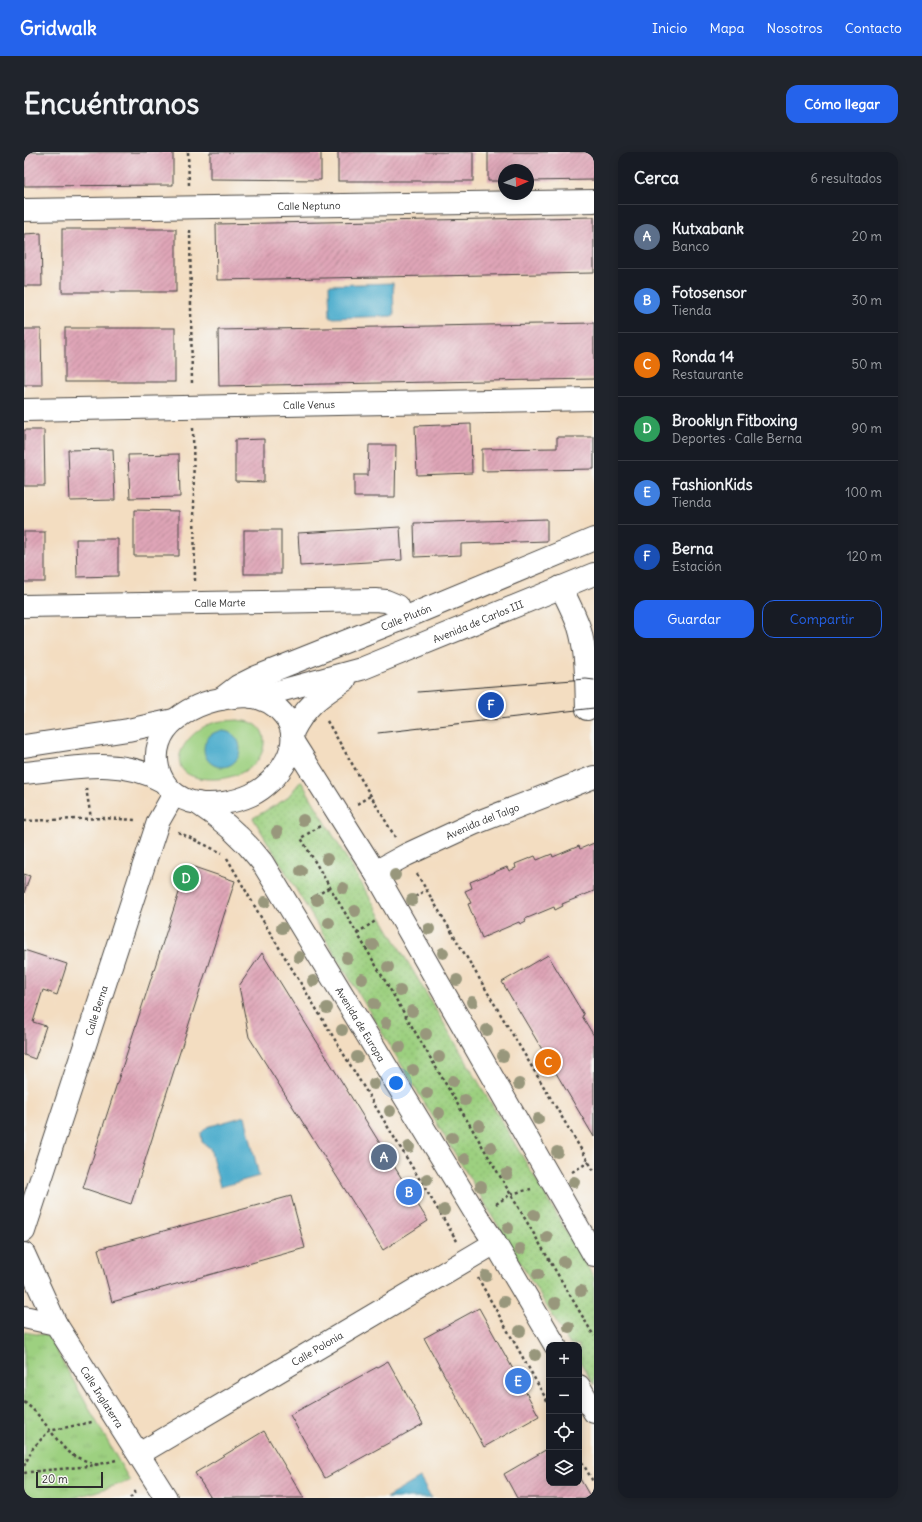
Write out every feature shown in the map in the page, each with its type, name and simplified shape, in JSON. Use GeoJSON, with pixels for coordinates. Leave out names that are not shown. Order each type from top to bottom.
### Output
{"type":"FeatureCollection","features":[{"type":"Feature","properties":{"kind":"street","name":"Calle Neptuno"},"geometry":{"type":"LineString","coordinates":[[24,210],[594,201]]}},
{"type":"Feature","properties":{"kind":"street","name":"Calle Venus"},"geometry":{"type":"LineString","coordinates":[[24,410],[594,399]]}},
{"type":"Feature","properties":{"kind":"street","name":"Calle Plutón"},"geometry":{"type":"LineString","coordinates":[[221,699],[238,686],[254,678],[397,622],[594,538]]}},
{"type":"Feature","properties":{"kind":"street","name":"Avenida de Carlos III"},"geometry":{"type":"LineString","coordinates":[[252,697],[361,669],[594,574]]}},
{"type":"Feature","properties":{"kind":"street"},"geometry":{"type":"LineString","coordinates":[[561,587],[581,636],[584,653],[587,709]]}},
{"type":"Feature","properties":{"kind":"street","name":"Calle Marte"},"geometry":{"type":"LineString","coordinates":[[24,606],[381,600],[398,606],[401,614],[397,622]]}},
{"type":"Feature","properties":{"kind":"street","name":"Avenida de Carlos III"},"geometry":{"type":"LineString","coordinates":[[292,738],[302,716],[318,697],[361,669]]}},
{"type":"Feature","properties":{"kind":"street"},"geometry":{"type":"LineString","coordinates":[[24,746],[128,730],[174,720],[208,702],[233,697],[252,697],[264,699],[280,710],[286,717],[292,738],[375,872],[594,1255]]}},
{"type":"Feature","properties":{"kind":"street"},"geometry":{"type":"LineString","coordinates":[[168,787],[157,762],[157,751],[164,733],[174,720]]}},
{"type":"Feature","properties":{"kind":"street"},"geometry":{"type":"LineString","coordinates":[[24,773],[83,766],[107,766],[137,769],[150,774],[168,787],[197,803],[235,801],[250,796],[261,789],[281,770],[291,751],[292,738]]}},
{"type":"Feature","properties":{"kind":"street","name":"Avenida del Talgo"},"geometry":{"type":"LineString","coordinates":[[375,872],[406,855],[474,824],[594,777]]}},
{"type":"Feature","properties":{"kind":"street","name":"Calle Berna"},"geometry":{"type":"LineString","coordinates":[[24,1231],[158,822],[168,787]]}},
{"type":"Feature","properties":{"kind":"street","name":"Avenida de Europa"},"geometry":{"type":"LineString","coordinates":[[197,803],[217,816],[236,833],[262,862],[477,1216],[495,1243],[553,1342]]}},
{"type":"Feature","properties":{"kind":"street","name":"Calle Polonia"},"geometry":{"type":"LineString","coordinates":[[138,1454],[495,1243]]}},
{"type":"Feature","properties":{"kind":"street"},"geometry":{"type":"LineString","coordinates":[[24,1254],[56,1324]]}},
{"type":"Feature","properties":{"kind":"street"},"geometry":{"type":"LineString","coordinates":[[24,1317],[56,1324]]}},
{"type":"Feature","properties":{"kind":"street","name":"Calle Inglaterra"},"geometry":{"type":"LineString","coordinates":[[56,1324],[166,1498]]}},
{"type":"Feature","properties":{"kind":"street"},"geometry":{"type":"LineString","coordinates":[[582,1391],[594,1412]]}},
{"type":"Feature","properties":{"kind":"path"},"geometry":{"type":"LineString","coordinates":[[188,152],[195,603]]}},
{"type":"Feature","properties":{"kind":"path"},"geometry":{"type":"LineString","coordinates":[[328,725],[594,1171]]}},
{"type":"Feature","properties":{"kind":"path"},"geometry":{"type":"LineString","coordinates":[[370,796],[301,838],[594,1336]]}},
{"type":"Feature","properties":{"kind":"path"},"geometry":{"type":"LineString","coordinates":[[24,821],[104,818],[158,822],[225,854],[274,940],[452,1233],[546,1399]]}},
{"type":"Feature","properties":{"kind":"path"},"geometry":{"type":"LineString","coordinates":[[452,1233],[511,1194],[553,1184],[589,1162]]}},
{"type":"Feature","properties":{"kind":"path"},"geometry":{"type":"LineString","coordinates":[[24,1402],[34,1410],[49,1430],[70,1453],[97,1466]]}},
{"type":"Feature","properties":{"kind":"path"},"geometry":{"type":"LineString","coordinates":[[24,1466],[33,1448],[49,1430],[115,1418]]}},
{"type":"Feature","properties":{"kind":"path"},"geometry":{"type":"LineString","coordinates":[[24,1473],[50,1469],[97,1466],[138,1454]]}},
{"type":"Feature","properties":{"kind":"path"},"geometry":{"type":"LineString","coordinates":[[582,1462],[594,1483]]}},
{"type":"Feature","properties":{"kind":"green space"},"geometry":{"type":"Polygon","coordinates":[[[238,720],[257,725],[264,736],[263,749],[257,761],[246,770],[227,778],[206,779],[187,774],[181,767],[179,760],[181,751],[186,742],[201,728],[220,721],[238,720]]]}},
{"type":"Feature","properties":{"kind":"green space"},"geometry":{"type":"Polygon","coordinates":[[[301,781],[594,1278],[594,1385],[582,1365],[582,1342],[568,1342],[253,818],[286,799],[301,781]]]}},
{"type":"Feature","properties":{"kind":"green space"},"geometry":{"type":"Polygon","coordinates":[[[24,1332],[48,1336],[130,1481],[75,1498],[24,1498],[24,1332]]]}},
{"type":"Feature","properties":{"kind":"water"},"geometry":{"type":"Polygon","coordinates":[[[393,283],[394,316],[330,318],[329,285],[393,283]]]}},
{"type":"Feature","properties":{"kind":"water"},"geometry":{"type":"Polygon","coordinates":[[[226,731],[235,736],[239,742],[239,756],[235,762],[226,767],[218,767],[209,762],[205,756],[204,745],[209,736],[215,732],[226,731]]]}},
{"type":"Feature","properties":{"kind":"water"},"geometry":{"type":"Polygon","coordinates":[[[245,1116],[259,1176],[220,1187],[210,1148],[202,1142],[201,1133],[207,1127],[245,1116]]]}},
{"type":"Feature","properties":{"kind":"water"},"geometry":{"type":"Polygon","coordinates":[[[420,1478],[431,1498],[386,1498],[420,1478]]]}},
{"type":"Feature","properties":{"kind":"building"},"geometry":{"type":"Polygon","coordinates":[[[24,152],[173,152],[173,185],[24,186],[24,152]]]}},
{"type":"Feature","properties":{"kind":"building"},"geometry":{"type":"Polygon","coordinates":[[[210,152],[321,152],[321,180],[210,179],[210,152]]]}},
{"type":"Feature","properties":{"kind":"building"},"geometry":{"type":"Polygon","coordinates":[[[338,152],[473,152],[473,181],[338,181],[338,152]]]}},
{"type":"Feature","properties":{"kind":"building"},"geometry":{"type":"Polygon","coordinates":[[[488,152],[594,152],[594,180],[534,181],[534,164],[498,164],[498,181],[488,181],[488,152]]]}},
{"type":"Feature","properties":{"kind":"building"},"geometry":{"type":"Polygon","coordinates":[[[594,217],[594,273],[217,280],[216,224],[594,217]]]}},
{"type":"Feature","properties":{"kind":"building"},"geometry":{"type":"Polygon","coordinates":[[[62,229],[176,229],[176,292],[62,292],[62,229]]]}},
{"type":"Feature","properties":{"kind":"building"},"geometry":{"type":"Polygon","coordinates":[[[41,233],[42,286],[24,286],[24,234],[41,233]]]}},
{"type":"Feature","properties":{"kind":"building"},"geometry":{"type":"Polygon","coordinates":[[[594,323],[594,379],[219,386],[218,330],[594,323]]]}},
{"type":"Feature","properties":{"kind":"building"},"geometry":{"type":"Polygon","coordinates":[[[65,328],[175,328],[175,382],[65,382],[65,328]]]}},
{"type":"Feature","properties":{"kind":"building"},"geometry":{"type":"Polygon","coordinates":[[[24,329],[41,329],[42,385],[24,385],[24,329]]]}},
{"type":"Feature","properties":{"kind":"building"},"geometry":{"type":"Polygon","coordinates":[[[471,424],[472,473],[417,475],[415,426],[471,424]]]}},
{"type":"Feature","properties":{"kind":"building"},"geometry":{"type":"Polygon","coordinates":[[[24,430],[44,430],[45,486],[24,486],[24,430]]]}},
{"type":"Feature","properties":{"kind":"building"},"geometry":{"type":"Polygon","coordinates":[[[557,437],[594,437],[594,469],[482,471],[482,449],[557,448],[557,437]]]}},
{"type":"Feature","properties":{"kind":"building"},"geometry":{"type":"Polygon","coordinates":[[[264,439],[264,482],[235,481],[235,440],[264,439]]]}},
{"type":"Feature","properties":{"kind":"building"},"geometry":{"type":"Polygon","coordinates":[[[369,445],[396,445],[395,497],[354,497],[354,475],[368,475],[369,445]]]}},
{"type":"Feature","properties":{"kind":"building"},"geometry":{"type":"Polygon","coordinates":[[[113,449],[115,500],[70,501],[68,450],[113,449]]]}},
{"type":"Feature","properties":{"kind":"building"},"geometry":{"type":"Polygon","coordinates":[[[179,454],[180,497],[130,498],[128,455],[179,454]]]}},
{"type":"Feature","properties":{"kind":"building"},"geometry":{"type":"Polygon","coordinates":[[[134,510],[179,511],[179,556],[134,556],[134,510]]]}},
{"type":"Feature","properties":{"kind":"building"},"geometry":{"type":"Polygon","coordinates":[[[547,519],[547,541],[461,544],[461,555],[415,557],[414,523],[547,519]]]}},
{"type":"Feature","properties":{"kind":"building"},"geometry":{"type":"Polygon","coordinates":[[[400,527],[402,560],[300,566],[298,533],[400,527]]]}},
{"type":"Feature","properties":{"kind":"building"},"geometry":{"type":"Polygon","coordinates":[[[244,530],[281,530],[281,574],[244,574],[244,530]]]}},
{"type":"Feature","properties":{"kind":"building"},"geometry":{"type":"Polygon","coordinates":[[[24,532],[45,532],[45,582],[24,582],[24,532]]]}},
{"type":"Feature","properties":{"kind":"building"},"geometry":{"type":"Polygon","coordinates":[[[76,539],[118,539],[118,576],[77,577],[76,539]]]}},
{"type":"Feature","properties":{"kind":"building"},"geometry":{"type":"Polygon","coordinates":[[[594,843],[594,891],[562,904],[563,906],[555,910],[554,907],[525,919],[526,921],[520,924],[519,922],[482,938],[468,904],[471,903],[465,891],[472,888],[470,882],[507,867],[509,871],[516,868],[515,864],[535,856],[537,860],[552,854],[553,857],[579,846],[580,849],[594,843]]]}},
{"type":"Feature","properties":{"kind":"building"},"geometry":{"type":"Polygon","coordinates":[[[188,865],[235,881],[131,1204],[83,1188],[188,865]]]}},
{"type":"Feature","properties":{"kind":"building"},"geometry":{"type":"Polygon","coordinates":[[[24,874],[30,876],[24,893],[24,874]]]}},
{"type":"Feature","properties":{"kind":"building"},"geometry":{"type":"Polygon","coordinates":[[[24,950],[67,964],[57,995],[43,990],[33,1022],[46,1026],[35,1059],[24,1055],[24,950]]]}},
{"type":"Feature","properties":{"kind":"building"},"geometry":{"type":"Polygon","coordinates":[[[262,953],[428,1221],[383,1250],[249,1037],[239,986],[262,953]]]}},
{"type":"Feature","properties":{"kind":"building"},"geometry":{"type":"Polygon","coordinates":[[[548,955],[584,1015],[582,1016],[594,1036],[594,1137],[502,982],[548,955]]]}},
{"type":"Feature","properties":{"kind":"building"},"geometry":{"type":"Polygon","coordinates":[[[291,1196],[305,1248],[112,1302],[98,1249],[291,1196]]]}},
{"type":"Feature","properties":{"kind":"building"},"geometry":{"type":"Polygon","coordinates":[[[479,1308],[539,1416],[484,1447],[424,1338],[479,1308]]]}},
{"type":"Feature","properties":{"kind":"building"},"geometry":{"type":"Polygon","coordinates":[[[388,1361],[423,1424],[325,1478],[290,1415],[388,1361]]]}},
{"type":"Feature","properties":{"kind":"building"},"geometry":{"type":"Polygon","coordinates":[[[264,1431],[304,1498],[211,1498],[195,1473],[264,1431]]]}},
{"type":"Feature","properties":{"kind":"building"},"geometry":{"type":"Polygon","coordinates":[[[546,1450],[546,1486],[582,1486],[582,1482],[591,1498],[517,1498],[504,1474],[546,1450]]]}},
{"type":"Feature","properties":{"kind":"tram line"},"geometry":{"type":"LineString","coordinates":[[418,692],[586,679],[594,680]]}},
{"type":"Feature","properties":{"kind":"tram line"},"geometry":{"type":"LineString","coordinates":[[378,733],[594,708]]}},
{"type":"Feature","properties":{"kind":"place","name":"Berna"},"geometry":{"type":"Point","coordinates":[491,705]}},
{"type":"Feature","properties":{"kind":"place","name":"Brooklyn Fitboxing"},"geometry":{"type":"Point","coordinates":[186,878]}},
{"type":"Feature","properties":{"kind":"place","name":"Ronda 14"},"geometry":{"type":"Point","coordinates":[548,1062]}},
{"type":"Feature","properties":{"kind":"place","name":"Kutxabank"},"geometry":{"type":"Point","coordinates":[384,1157]}},
{"type":"Feature","properties":{"kind":"place","name":"Fotosensor"},"geometry":{"type":"Point","coordinates":[409,1192]}},
{"type":"Feature","properties":{"kind":"place","name":"FashionKids"},"geometry":{"type":"Point","coordinates":[518,1381]}}]}
